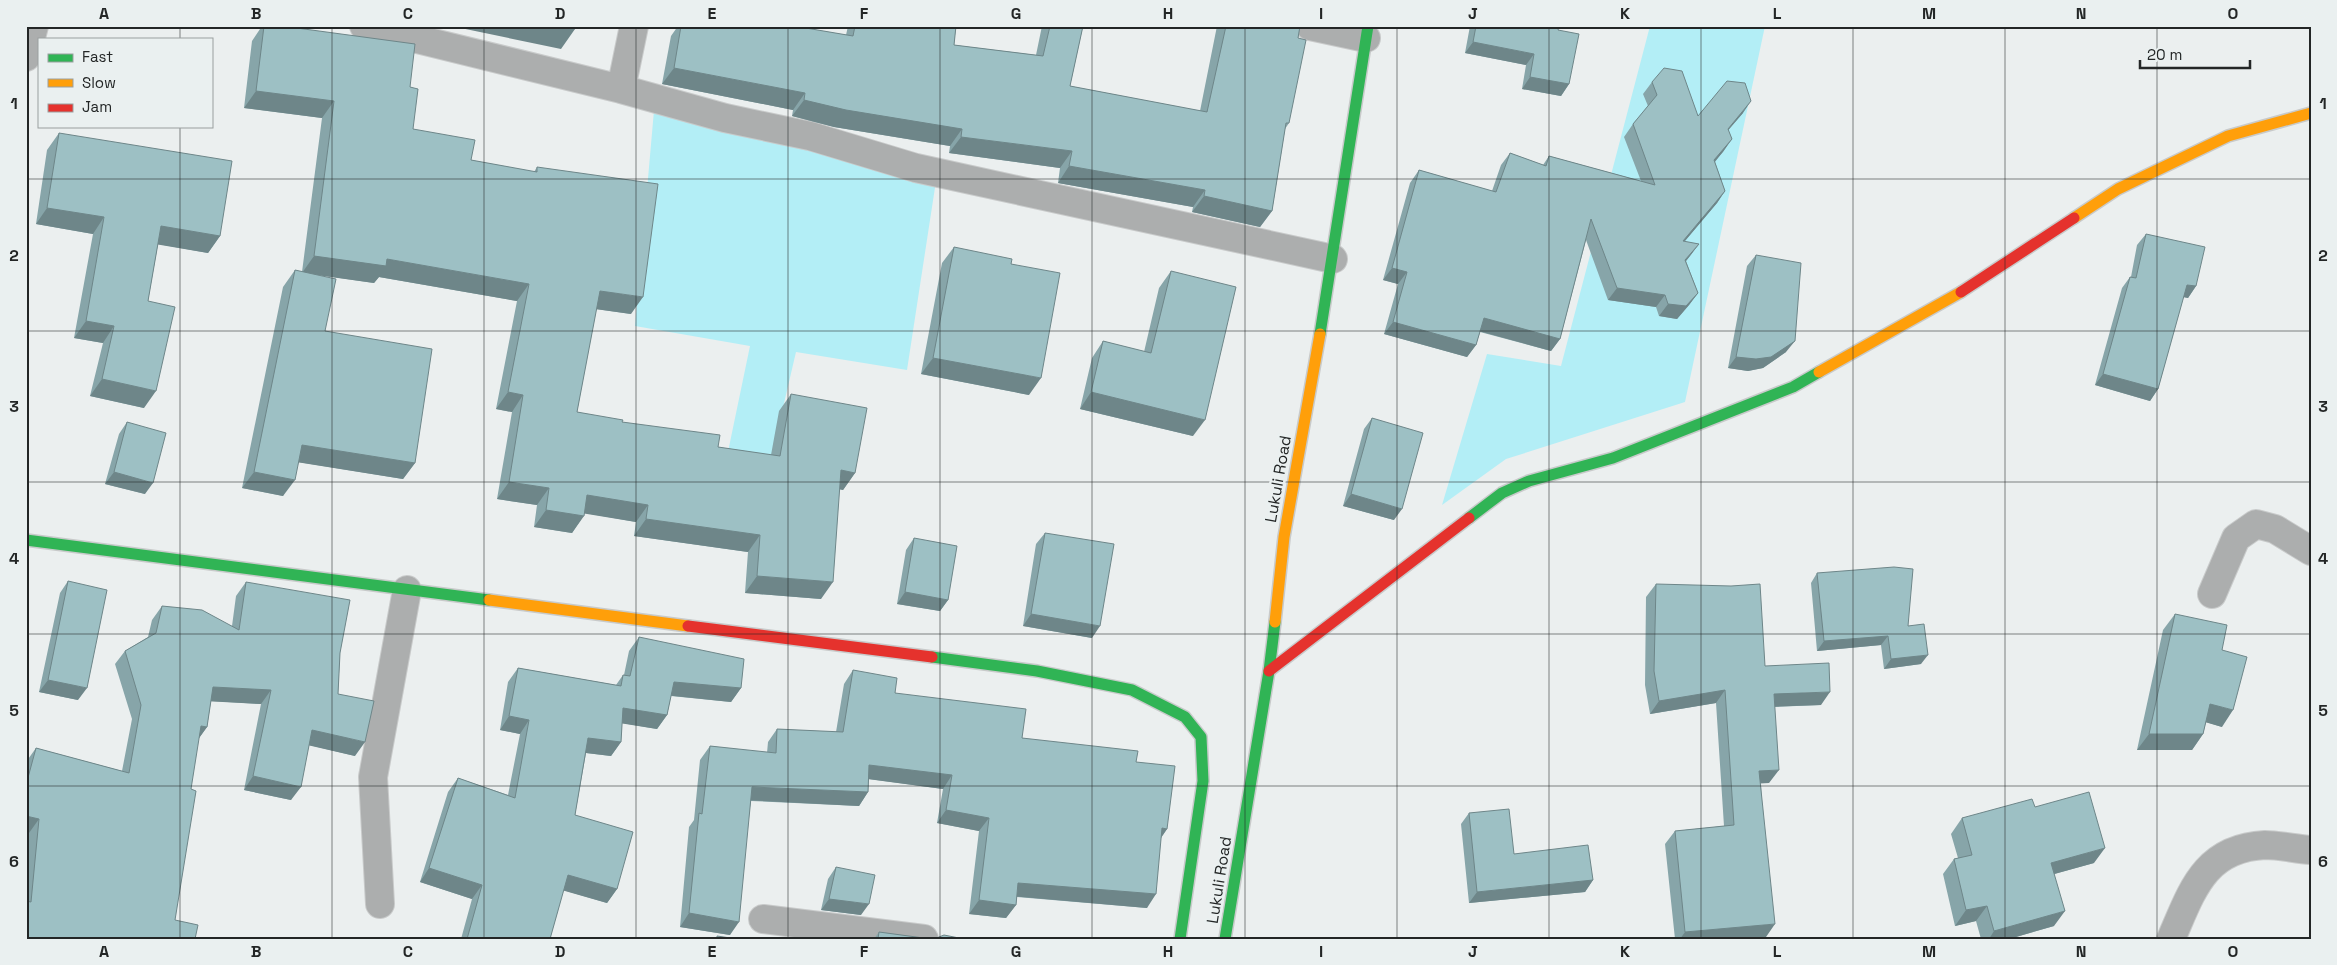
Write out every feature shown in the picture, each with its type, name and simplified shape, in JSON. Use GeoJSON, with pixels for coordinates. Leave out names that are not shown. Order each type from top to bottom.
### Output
{"type":"FeatureCollection","features":[{"type":"Feature","properties":{"kind":"street"},"geometry":{"type":"LineString","coordinates":[[26,57],[34,26]]}},
{"type":"Feature","properties":{"kind":"street"},"geometry":{"type":"LineString","coordinates":[[364,26],[621,89],[725,118],[810,136],[916,168],[1333,259]]}},
{"type":"Feature","properties":{"kind":"street"},"geometry":{"type":"LineString","coordinates":[[621,89],[634,26]]}},
{"type":"Feature","properties":{"kind":"street"},"geometry":{"type":"LineString","coordinates":[[1310,26],[1366,32]]}},
{"type":"Feature","properties":{"kind":"street","name":"Lukuli Road"},"geometry":{"type":"LineString","coordinates":[[1226,939],[1269,671],[1284,537],[1333,259],[1366,32]]}},
{"type":"Feature","properties":{"kind":"street"},"geometry":{"type":"LineString","coordinates":[[1269,671],[1502,493],[1529,481],[1614,458],[1793,387],[1977,283],[2118,189],[2228,136],[2311,113]]}},
{"type":"Feature","properties":{"kind":"street"},"geometry":{"type":"LineString","coordinates":[[2212,594],[2236,538],[2256,524],[2275,530],[2311,551]]}},
{"type":"Feature","properties":{"kind":"street"},"geometry":{"type":"LineString","coordinates":[[26,540],[1037,671],[1132,690],[1185,717],[1201,737],[1203,781],[1180,939]]}},
{"type":"Feature","properties":{"kind":"street"},"geometry":{"type":"LineString","coordinates":[[380,904],[373,777],[407,590]]}},
{"type":"Feature","properties":{"kind":"street"},"geometry":{"type":"LineString","coordinates":[[2170,939],[2199,878],[2228,852],[2265,845],[2311,850]]}},
{"type":"Feature","properties":{"kind":"street"},"geometry":{"type":"LineString","coordinates":[[763,919],[924,939]]}},
{"type":"Feature","properties":{"kind":"shaded area"},"geometry":{"type":"Polygon","coordinates":[[[1650,26],[1765,26],[1685,402],[1506,459],[1442,505],[1487,354],[1561,366],[1650,26]]]}},
{"type":"Feature","properties":{"kind":"shaded area"},"geometry":{"type":"Polygon","coordinates":[[[655,99],[936,181],[907,370],[796,352],[767,476],[724,471],[750,346],[635,326],[655,99]]]}},
{"type":"Feature","properties":{"kind":"building"},"geometry":{"type":"Polygon","coordinates":[[[264,26],[282,26],[415,44],[410,87],[418,89],[413,129],[475,140],[471,160],[537,172],[537,167],[658,184],[643,297],[600,291],[577,412],[623,420],[622,422],[720,435],[718,447],[780,456],[791,394],[867,408],[855,473],[841,470],[833,582],[757,576],[760,535],[646,519],[648,505],[587,495],[584,516],[546,510],[549,488],[509,482],[523,395],[508,392],[529,284],[387,259],[386,266],[314,256],[334,101],[256,91],[264,26]]]}},
{"type":"Feature","properties":{"kind":"building"},"geometry":{"type":"Polygon","coordinates":[[[564,26],[575,26],[575,29],[564,26]]]}},
{"type":"Feature","properties":{"kind":"building"},"geometry":{"type":"Polygon","coordinates":[[[681,26],[794,26],[853,36],[855,26],[956,26],[954,45],[1043,56],[1050,26],[1083,26],[1070,86],[1207,112],[1226,26],[1300,26],[1298,38],[1306,40],[1289,123],[1286,123],[1272,211],[1204,196],[1205,190],[1069,166],[1072,151],[961,137],[962,129],[846,110],[804,100],[805,93],[674,68],[681,26]]]}},
{"type":"Feature","properties":{"kind":"building"},"geometry":{"type":"Polygon","coordinates":[[[1476,26],[1559,26],[1558,30],[1579,34],[1569,84],[1530,77],[1534,54],[1473,42],[1476,26]]]}},
{"type":"Feature","properties":{"kind":"building"},"geometry":{"type":"Polygon","coordinates":[[[1664,68],[1682,71],[1698,116],[1727,81],[1745,83],[1751,101],[1728,129],[1732,139],[1714,160],[1725,191],[1683,241],[1699,244],[1685,260],[1698,293],[1686,306],[1668,304],[1665,295],[1617,288],[1591,219],[1560,339],[1484,318],[1476,345],[1393,322],[1407,272],[1392,268],[1419,170],[1496,192],[1510,153],[1546,166],[1549,156],[1655,185],[1633,124],[1657,95],[1652,82],[1664,68]]]}},
{"type":"Feature","properties":{"kind":"building"},"geometry":{"type":"Polygon","coordinates":[[[59,133],[232,161],[220,236],[161,226],[148,301],[175,307],[156,391],[102,379],[114,326],[86,321],[104,217],[47,208],[59,133]]]}},
{"type":"Feature","properties":{"kind":"building"},"geometry":{"type":"Polygon","coordinates":[[[2146,234],[2205,247],[2196,286],[2187,285],[2158,389],[2103,374],[2130,277],[2136,278],[2146,234]]]}},
{"type":"Feature","properties":{"kind":"building"},"geometry":{"type":"Polygon","coordinates":[[[954,247],[1012,259],[1011,264],[1060,273],[1041,378],[933,358],[954,247]]]}},
{"type":"Feature","properties":{"kind":"building"},"geometry":{"type":"Polygon","coordinates":[[[1756,255],[1801,263],[1795,341],[1771,357],[1756,359],[1736,357],[1756,255]]]}},
{"type":"Feature","properties":{"kind":"building"},"geometry":{"type":"Polygon","coordinates":[[[295,270],[336,279],[325,331],[432,349],[415,463],[302,445],[295,480],[254,472],[295,270]]]}},
{"type":"Feature","properties":{"kind":"building"},"geometry":{"type":"Polygon","coordinates":[[[1171,271],[1236,287],[1205,420],[1091,392],[1103,341],[1151,353],[1171,271]]]}},
{"type":"Feature","properties":{"kind":"building"},"geometry":{"type":"Polygon","coordinates":[[[1372,418],[1423,433],[1402,509],[1351,494],[1372,418]]]}},
{"type":"Feature","properties":{"kind":"building"},"geometry":{"type":"Polygon","coordinates":[[[127,422],[166,433],[153,483],[114,472],[127,422]]]}},
{"type":"Feature","properties":{"kind":"building"},"geometry":{"type":"Polygon","coordinates":[[[1045,533],[1114,544],[1100,626],[1031,614],[1045,533]]]}},
{"type":"Feature","properties":{"kind":"building"},"geometry":{"type":"Polygon","coordinates":[[[914,538],[957,546],[948,600],[905,592],[914,538]]]}},
{"type":"Feature","properties":{"kind":"building"},"geometry":{"type":"Polygon","coordinates":[[[1894,567],[1913,569],[1908,626],[1924,624],[1928,655],[1891,659],[1888,636],[1824,641],[1817,573],[1894,567]]]}},
{"type":"Feature","properties":{"kind":"building"},"geometry":{"type":"Polygon","coordinates":[[[68,581],[107,590],[87,688],[48,680],[68,581]]]}},
{"type":"Feature","properties":{"kind":"building"},"geometry":{"type":"Polygon","coordinates":[[[246,582],[350,600],[340,653],[338,694],[374,701],[365,742],[312,730],[301,787],[253,776],[271,690],[213,687],[207,727],[201,726],[191,789],[196,791],[175,920],[198,925],[195,939],[26,939],[26,901],[31,902],[39,819],[26,816],[26,785],[36,748],[129,773],[141,705],[125,651],[156,633],[162,606],[202,610],[239,630],[246,582]]]}},
{"type":"Feature","properties":{"kind":"building"},"geometry":{"type":"Polygon","coordinates":[[[1656,584],[1731,586],[1760,584],[1765,666],[1829,663],[1830,692],[1774,694],[1779,770],[1759,771],[1775,924],[1685,932],[1675,831],[1734,825],[1725,690],[1659,701],[1654,671],[1656,584]]]}},
{"type":"Feature","properties":{"kind":"building"},"geometry":{"type":"Polygon","coordinates":[[[2175,614],[2227,625],[2222,650],[2247,657],[2233,710],[2210,704],[2203,734],[2149,734],[2175,614]]]}},
{"type":"Feature","properties":{"kind":"building"},"geometry":{"type":"Polygon","coordinates":[[[639,637],[744,659],[741,688],[674,682],[667,715],[623,708],[621,742],[588,738],[575,815],[633,832],[617,889],[568,875],[550,939],[467,939],[482,885],[429,868],[458,778],[515,798],[529,720],[509,716],[518,668],[621,686],[623,675],[630,676],[639,637]]]}},
{"type":"Feature","properties":{"kind":"building"},"geometry":{"type":"Polygon","coordinates":[[[853,670],[897,678],[895,693],[1026,709],[1022,738],[1138,751],[1136,762],[1175,766],[1167,829],[1162,828],[1156,894],[1018,883],[1016,905],[979,900],[989,818],[946,810],[952,775],[869,765],[868,792],[752,787],[739,922],[689,913],[699,813],[702,814],[710,746],[776,753],[777,729],[843,732],[853,670]]]}},
{"type":"Feature","properties":{"kind":"building"},"geometry":{"type":"Polygon","coordinates":[[[2089,792],[2105,848],[2051,863],[2065,911],[1994,931],[1987,906],[1966,910],[1954,859],[1972,855],[1962,818],[2032,799],[2035,807],[2089,792]]]}},
{"type":"Feature","properties":{"kind":"building"},"geometry":{"type":"Polygon","coordinates":[[[1509,809],[1514,854],[1588,845],[1593,880],[1477,892],[1469,813],[1509,809]]]}},
{"type":"Feature","properties":{"kind":"building"},"geometry":{"type":"Polygon","coordinates":[[[836,867],[875,875],[869,904],[829,899],[836,867]]]}},
{"type":"Feature","properties":{"kind":"building"},"geometry":{"type":"Polygon","coordinates":[[[879,932],[931,939],[878,939],[879,932]]]}},
{"type":"Feature","properties":{"kind":"building"},"geometry":{"type":"Polygon","coordinates":[[[944,935],[964,939],[934,939],[944,935]]]}},
{"type":"Feature","properties":{"kind":"building"},"geometry":{"type":"Polygon","coordinates":[[[717,936],[737,939],[717,939],[717,936]]]}},
{"type":"Feature","properties":{"kind":"building"},"geometry":{"type":"Polygon","coordinates":[[[1703,937],[1703,939],[1687,939],[1703,937]]]}},
{"type":"Feature","properties":{"kind":"traffic: fast"},"geometry":{"type":"LineString","coordinates":[[1320,334],[1368,26]]}},
{"type":"Feature","properties":{"kind":"traffic: fast"},"geometry":{"type":"LineString","coordinates":[[1469,518],[1502,493],[1529,481],[1613,458],[1793,387],[1819,372]]}},
{"type":"Feature","properties":{"kind":"traffic: fast"},"geometry":{"type":"LineString","coordinates":[[26,540],[489,600]]}},
{"type":"Feature","properties":{"kind":"traffic: fast"},"geometry":{"type":"LineString","coordinates":[[1225,939],[1269,671],[1275,622]]}},
{"type":"Feature","properties":{"kind":"traffic: fast"},"geometry":{"type":"LineString","coordinates":[[932,657],[1037,671],[1132,690],[1185,717],[1201,737],[1203,781],[1180,939]]}},
{"type":"Feature","properties":{"kind":"traffic: slow"},"geometry":{"type":"LineString","coordinates":[[2074,218],[2118,189],[2228,136],[2311,113]]}},
{"type":"Feature","properties":{"kind":"traffic: slow"},"geometry":{"type":"LineString","coordinates":[[1819,372],[1961,292]]}},
{"type":"Feature","properties":{"kind":"traffic: slow"},"geometry":{"type":"LineString","coordinates":[[1275,622],[1284,537],[1320,334]]}},
{"type":"Feature","properties":{"kind":"traffic: slow"},"geometry":{"type":"LineString","coordinates":[[489,600],[688,626]]}},
{"type":"Feature","properties":{"kind":"traffic: jam"},"geometry":{"type":"LineString","coordinates":[[1961,292],[2074,218]]}},
{"type":"Feature","properties":{"kind":"traffic: jam"},"geometry":{"type":"LineString","coordinates":[[1269,671],[1469,518]]}},
{"type":"Feature","properties":{"kind":"traffic: jam"},"geometry":{"type":"LineString","coordinates":[[688,626],[932,657]]}}]}
